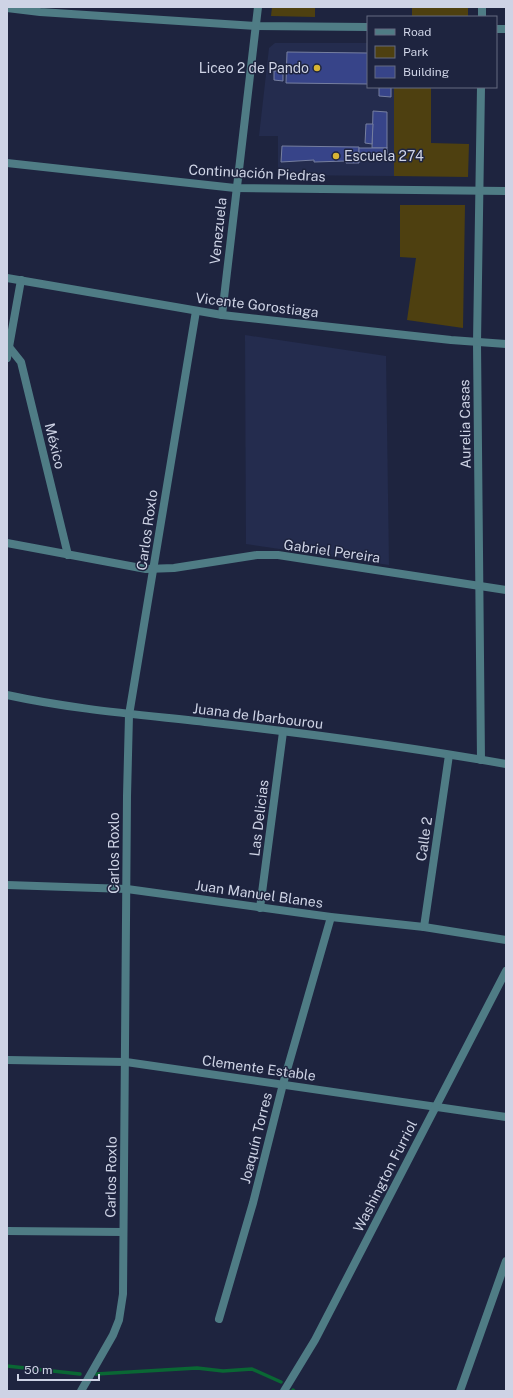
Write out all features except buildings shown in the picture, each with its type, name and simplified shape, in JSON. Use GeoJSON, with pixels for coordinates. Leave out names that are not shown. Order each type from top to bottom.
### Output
{"type":"FeatureCollection","features":[{"type":"Feature","properties":{"kind":"street","name":"Venezuela"},"geometry":{"type":"LineString","coordinates":[[222,315],[258,7]]}},
{"type":"Feature","properties":{"kind":"street"},"geometry":{"type":"LineString","coordinates":[[7,8],[40,12],[256,26],[367,27]]}},
{"type":"Feature","properties":{"kind":"street","name":"Aurelia Casas"},"geometry":{"type":"LineString","coordinates":[[481,88],[477,343],[481,586],[481,760]]}},
{"type":"Feature","properties":{"kind":"street","name":"Continuación Piedras"},"geometry":{"type":"LineString","coordinates":[[7,163],[236,188],[506,191]]}},
{"type":"Feature","properties":{"kind":"street","name":"Vicente Gorostiaga"},"geometry":{"type":"LineString","coordinates":[[7,278],[222,315],[477,343],[506,344]]}},
{"type":"Feature","properties":{"kind":"street"},"geometry":{"type":"LineString","coordinates":[[7,358],[21,280]]}},
{"type":"Feature","properties":{"kind":"street","name":"Carlos Roxlo"},"geometry":{"type":"LineString","coordinates":[[81,1391],[113,1335],[119,1320],[123,1294],[129,715],[155,570],[175,431],[196,311]]}},
{"type":"Feature","properties":{"kind":"street","name":"México"},"geometry":{"type":"LineString","coordinates":[[9,347],[21,362],[68,555]]}},
{"type":"Feature","properties":{"kind":"street","name":"Gabriel Pereira"},"geometry":{"type":"LineString","coordinates":[[7,543],[155,570],[257,555],[278,555],[506,590]]}},
{"type":"Feature","properties":{"kind":"street","name":"Juana de Ibarbourou"},"geometry":{"type":"LineString","coordinates":[[7,695],[43,703],[129,715],[283,732],[506,764]]}},
{"type":"Feature","properties":{"kind":"street","name":"Las Delicias"},"geometry":{"type":"LineString","coordinates":[[260,908],[283,732]]}},
{"type":"Feature","properties":{"kind":"street","name":"Calle 2"},"geometry":{"type":"LineString","coordinates":[[424,927],[449,755]]}},
{"type":"Feature","properties":{"kind":"street","name":"Juan Manuel Blanes"},"geometry":{"type":"LineString","coordinates":[[7,885],[127,889],[260,908],[424,927],[506,940]]}},
{"type":"Feature","properties":{"kind":"street","name":"Joaquín Torres"},"geometry":{"type":"LineString","coordinates":[[219,1319],[253,1203],[283,1084],[331,917]]}},
{"type":"Feature","properties":{"kind":"street","name":"Washington Furriol"},"geometry":{"type":"LineString","coordinates":[[284,1391],[315,1340],[506,971]]}},
{"type":"Feature","properties":{"kind":"street","name":"Clemente Estable"},"geometry":{"type":"LineString","coordinates":[[7,1060],[126,1062],[506,1118]]}},
{"type":"Feature","properties":{"kind":"street"},"geometry":{"type":"LineString","coordinates":[[7,1231],[123,1232]]}},
{"type":"Feature","properties":{"kind":"street"},"geometry":{"type":"LineString","coordinates":[[460,1391],[506,1261]]}},
{"type":"Feature","properties":{"kind":"shaded area"},"geometry":{"type":"Polygon","coordinates":[[[275,43],[367,43],[367,88],[394,88],[394,176],[278,175],[278,136],[259,136],[269,48],[275,43]]]}},
{"type":"Feature","properties":{"kind":"shaded area"},"geometry":{"type":"Polygon","coordinates":[[[245,335],[386,356],[389,565],[246,544],[245,335]]]}},
{"type":"Feature","properties":{"kind":"green space"},"geometry":{"type":"Polygon","coordinates":[[[272,7],[315,7],[315,17],[271,16],[272,7]]]}},
{"type":"Feature","properties":{"kind":"green space"},"geometry":{"type":"Polygon","coordinates":[[[412,7],[468,7],[468,16],[412,16],[412,7]]]}},
{"type":"Feature","properties":{"kind":"green space"},"geometry":{"type":"Polygon","coordinates":[[[394,88],[431,88],[431,143],[469,144],[468,177],[394,176],[394,88]]]}},
{"type":"Feature","properties":{"kind":"green space"},"geometry":{"type":"Polygon","coordinates":[[[400,205],[465,205],[463,328],[407,320],[416,258],[400,257],[400,205]]]}},
{"type":"Feature","properties":{"kind":"waterway"},"geometry":{"type":"LineString","coordinates":[[7,1366],[80,1374]]}},
{"type":"Feature","properties":{"kind":"waterway"},"geometry":{"type":"LineString","coordinates":[[96,1374],[197,1368],[223,1371],[252,1369],[281,1382]]}},
{"type":"Feature","properties":{"kind":"place","name":"Liceo 2 de Pando"},"geometry":{"type":"Point","coordinates":[317,68]}},
{"type":"Feature","properties":{"kind":"place","name":"Escuela 274"},"geometry":{"type":"Point","coordinates":[336,156]}}]}
